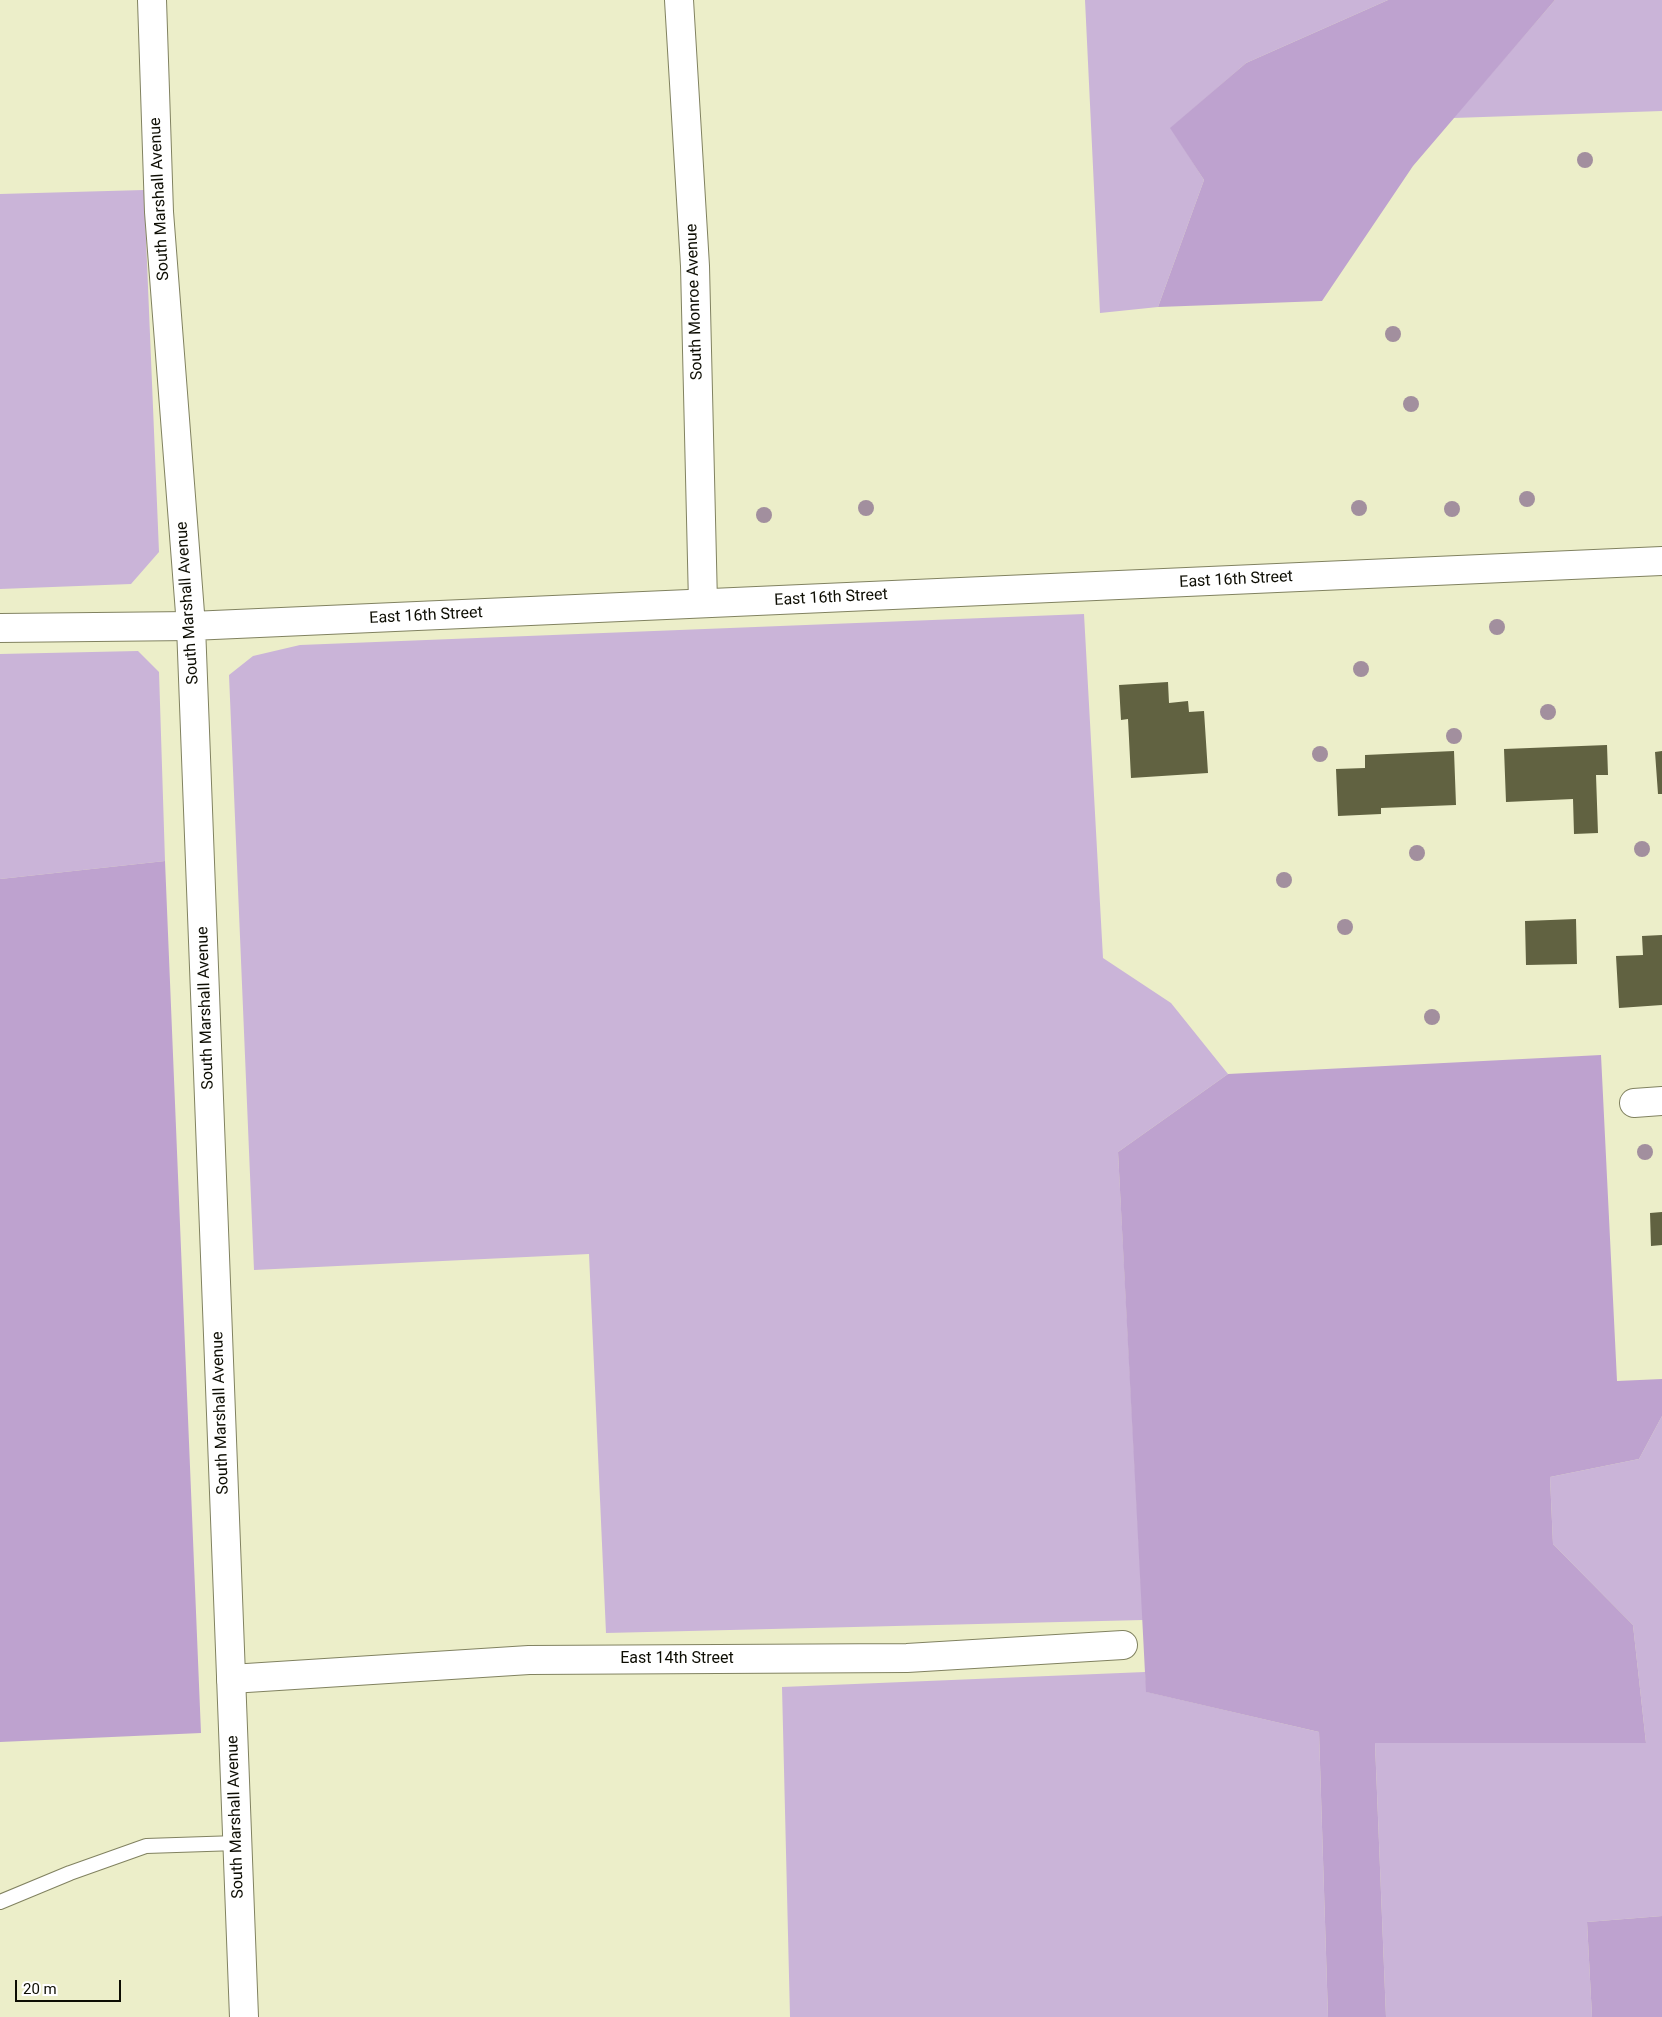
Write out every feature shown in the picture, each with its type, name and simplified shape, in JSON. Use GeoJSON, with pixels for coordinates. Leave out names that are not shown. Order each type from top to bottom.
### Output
{"type":"FeatureCollection","features":[{"type":"Feature","properties":{"kind":"street","name":"South Marshall Avenue"},"geometry":{"type":"LineString","coordinates":[[152,0],[159,212],[191,626],[244,2017]]}},
{"type":"Feature","properties":{"kind":"street","name":"South Monroe Avenue"},"geometry":{"type":"LineString","coordinates":[[679,0],[695,266],[703,603]]}},
{"type":"Feature","properties":{"kind":"street","name":"East 16th Street"},"geometry":{"type":"LineString","coordinates":[[0,628],[191,626],[1662,561]]}},
{"type":"Feature","properties":{"kind":"street"},"geometry":{"type":"LineString","coordinates":[[1634,1103],[1662,1101]]}},
{"type":"Feature","properties":{"kind":"street","name":"East 14th Street"},"geometry":{"type":"LineString","coordinates":[[231,1679],[529,1660],[907,1658],[1123,1645]]}},
{"type":"Feature","properties":{"kind":"lane"},"geometry":{"type":"LineString","coordinates":[[0,1902],[70,1873],[146,1846],[237,1843]]}},
{"type":"Feature","properties":{"kind":"shaded area"},"geometry":{"type":"Polygon","coordinates":[[[1085,0],[1388,0],[1246,63],[1171,128],[1204,180],[1158,307],[1100,313],[1085,0]]]}},
{"type":"Feature","properties":{"kind":"shaded area"},"geometry":{"type":"Polygon","coordinates":[[[1388,0],[1555,0],[1413,166],[1322,301],[1158,307],[1204,180],[1170,128],[1246,63],[1388,0]]]}},
{"type":"Feature","properties":{"kind":"shaded area"},"geometry":{"type":"Polygon","coordinates":[[[1555,0],[1662,0],[1662,111],[1453,118],[1555,0]]]}},
{"type":"Feature","properties":{"kind":"shaded area"},"geometry":{"type":"Polygon","coordinates":[[[144,190],[159,552],[131,584],[0,589],[0,194],[144,190]]]}},
{"type":"Feature","properties":{"kind":"shaded area"},"geometry":{"type":"Polygon","coordinates":[[[1084,614],[1103,958],[1171,1003],[1228,1074],[1118,1152],[1143,1620],[606,1633],[589,1254],[254,1270],[229,675],[253,656],[300,645],[1084,614]]]}},
{"type":"Feature","properties":{"kind":"shaded area"},"geometry":{"type":"Polygon","coordinates":[[[138,651],[159,672],[165,861],[0,879],[0,654],[138,651]]]}},
{"type":"Feature","properties":{"kind":"shaded area"},"geometry":{"type":"Polygon","coordinates":[[[165,861],[201,1733],[0,1742],[0,879],[165,861]]]}},
{"type":"Feature","properties":{"kind":"shaded area"},"geometry":{"type":"Polygon","coordinates":[[[1601,1055],[1617,1381],[1662,1379],[1662,1416],[1639,1459],[1550,1477],[1553,1544],[1633,1625],[1646,1743],[1375,1743],[1386,2017],[1328,2017],[1319,1732],[1146,1692],[1118,1152],[1228,1074],[1601,1055]]]}},
{"type":"Feature","properties":{"kind":"shaded area"},"geometry":{"type":"Polygon","coordinates":[[[1662,1416],[1662,1916],[1587,1922],[1592,2017],[1386,2017],[1375,1743],[1646,1743],[1633,1625],[1553,1544],[1550,1477],[1639,1459],[1662,1416]]]}},
{"type":"Feature","properties":{"kind":"shaded area"},"geometry":{"type":"Polygon","coordinates":[[[1145,1672],[1147,1692],[1319,1732],[1328,2017],[790,2017],[782,1687],[1145,1672]]]}},
{"type":"Feature","properties":{"kind":"shaded area"},"geometry":{"type":"Polygon","coordinates":[[[1662,1916],[1662,2017],[1592,2017],[1587,1922],[1662,1916]]]}},
{"type":"Feature","properties":{"kind":"building"},"geometry":{"type":"Polygon","coordinates":[[[1168,682],[1169,703],[1188,701],[1189,712],[1204,711],[1208,773],[1131,778],[1128,719],[1121,720],[1119,685],[1168,682]]]}},
{"type":"Feature","properties":{"kind":"building"},"geometry":{"type":"Polygon","coordinates":[[[1607,745],[1608,775],[1596,775],[1598,833],[1574,834],[1573,799],[1506,802],[1504,749],[1607,745]]]}},
{"type":"Feature","properties":{"kind":"building"},"geometry":{"type":"Polygon","coordinates":[[[1454,751],[1456,805],[1381,808],[1381,814],[1338,816],[1336,769],[1365,768],[1365,755],[1454,751]]]}},
{"type":"Feature","properties":{"kind":"building"},"geometry":{"type":"Polygon","coordinates":[[[1662,751],[1662,794],[1658,794],[1655,752],[1662,751]]]}},
{"type":"Feature","properties":{"kind":"building"},"geometry":{"type":"Polygon","coordinates":[[[1576,919],[1577,964],[1526,965],[1525,921],[1576,919]]]}},
{"type":"Feature","properties":{"kind":"building"},"geometry":{"type":"Polygon","coordinates":[[[1662,935],[1662,1005],[1619,1008],[1616,956],[1643,955],[1642,936],[1662,935]]]}},
{"type":"Feature","properties":{"kind":"building"},"geometry":{"type":"Polygon","coordinates":[[[1662,1212],[1662,1245],[1651,1246],[1650,1213],[1662,1212]]]}}]}
